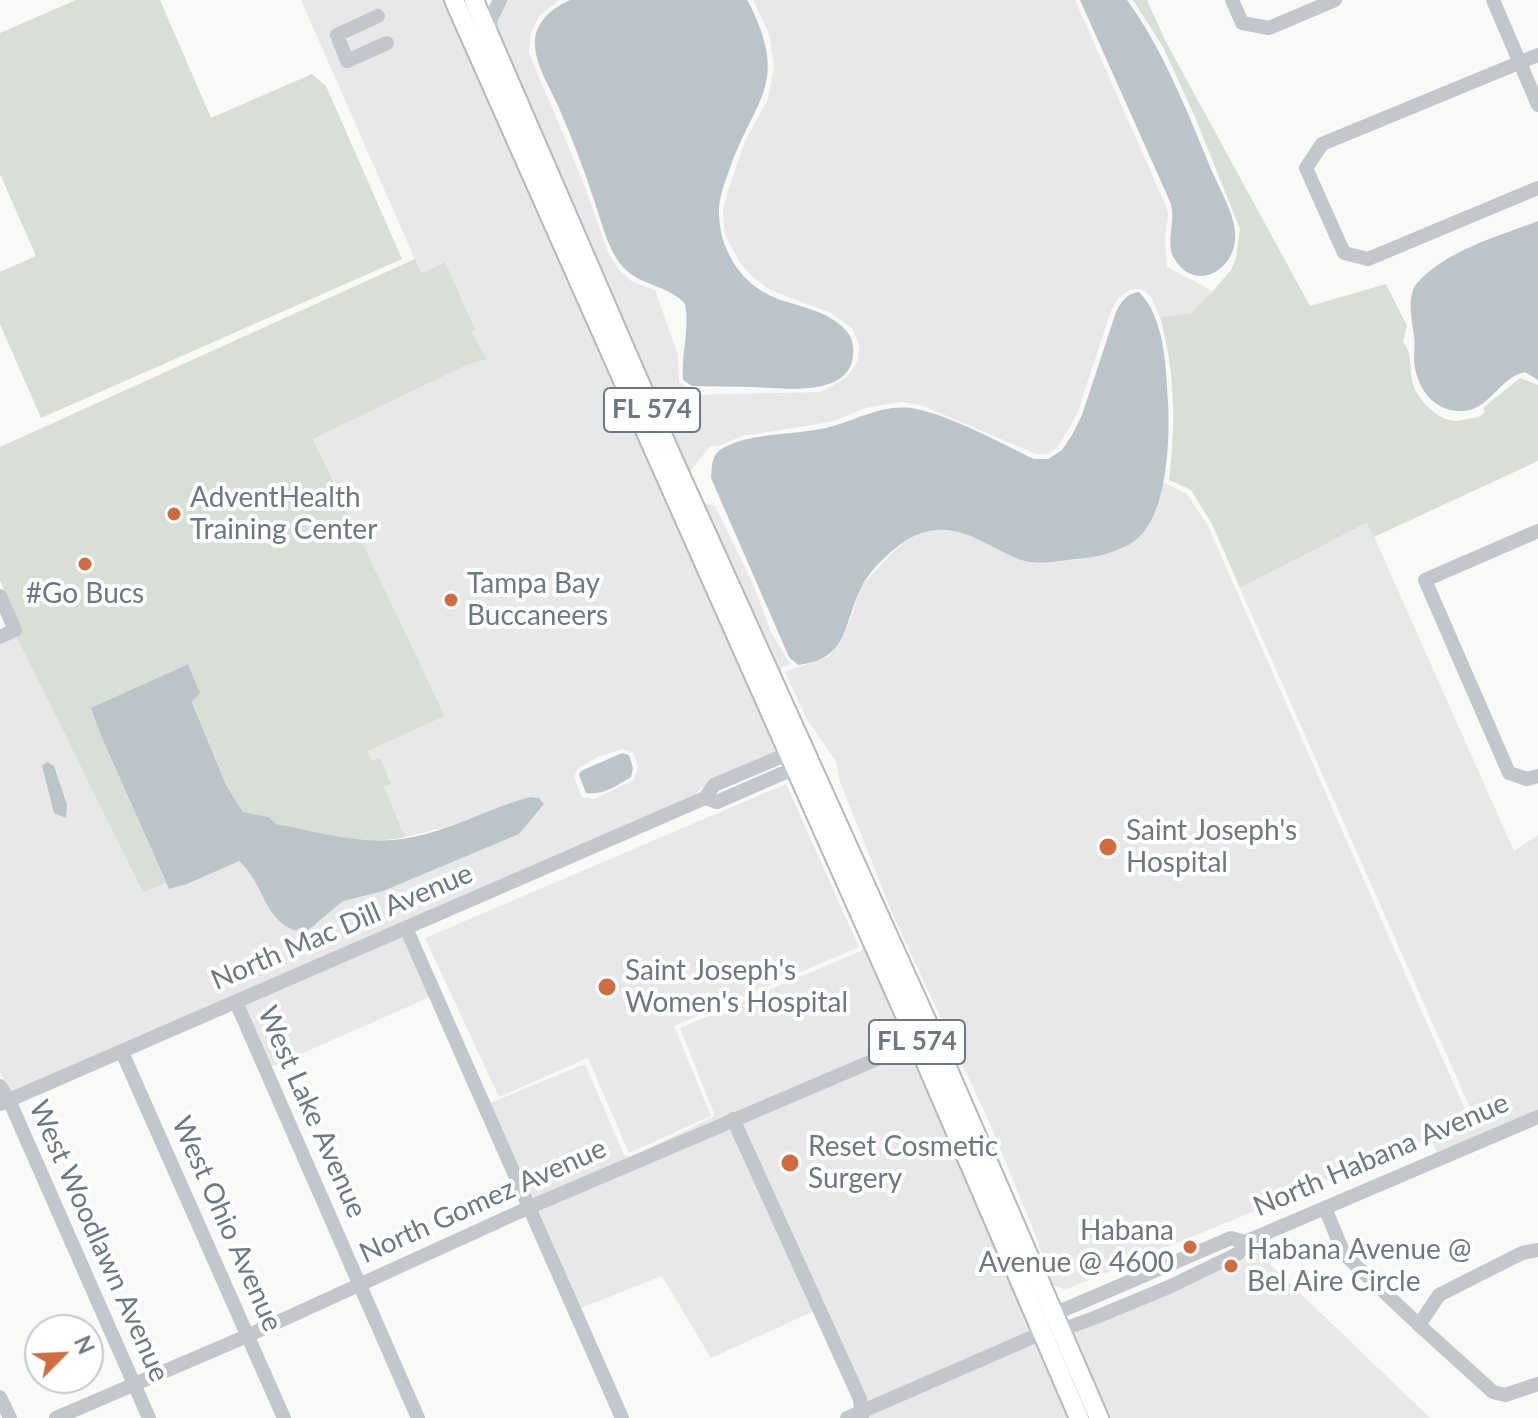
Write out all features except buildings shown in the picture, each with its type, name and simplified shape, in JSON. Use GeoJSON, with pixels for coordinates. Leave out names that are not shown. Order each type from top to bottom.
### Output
{"type":"FeatureCollection","features":[{"type":"Feature","properties":{"kind":"main road","name":"FL 574"},"geometry":{"type":"LineString","coordinates":[[468,3],[489,36],[800,757]]}},
{"type":"Feature","properties":{"kind":"main road","name":"FL 574"},"geometry":{"type":"LineString","coordinates":[[468,3],[925,1039],[1058,1322],[1099,1418]]}},
{"type":"Feature","properties":{"kind":"main road","name":"FL 574"},"geometry":{"type":"LineString","coordinates":[[925,1039],[1079,1418]]}},
{"type":"Feature","properties":{"kind":"street"},"geometry":{"type":"LineString","coordinates":[[489,36],[491,18],[500,0]]}},
{"type":"Feature","properties":{"kind":"street"},"geometry":{"type":"LineString","coordinates":[[1232,0],[1242,23],[1269,28],[1335,0]]}},
{"type":"Feature","properties":{"kind":"street"},"geometry":{"type":"LineString","coordinates":[[1493,0],[1538,105]]}},
{"type":"Feature","properties":{"kind":"street"},"geometry":{"type":"LineString","coordinates":[[378,16],[337,35],[347,61],[387,43]]}},
{"type":"Feature","properties":{"kind":"street"},"geometry":{"type":"LineString","coordinates":[[1538,55],[1322,144],[1306,168],[1344,253],[1368,259],[1538,188]]}},
{"type":"Feature","properties":{"kind":"street"},"geometry":{"type":"LineString","coordinates":[[1538,531],[1425,580],[1509,773],[1527,779],[1538,776]]}},
{"type":"Feature","properties":{"kind":"street"},"geometry":{"type":"LineString","coordinates":[[0,596],[15,630],[0,637]]}},
{"type":"Feature","properties":{"kind":"street","name":"North Mac Dill Avenue"},"geometry":{"type":"LineString","coordinates":[[4,1102],[705,798],[714,785],[800,757]]}},
{"type":"Feature","properties":{"kind":"street"},"geometry":{"type":"LineString","coordinates":[[406,928],[622,1418]]}},
{"type":"Feature","properties":{"kind":"street","name":"West Lake Avenue"},"geometry":{"type":"LineString","coordinates":[[236,1002],[418,1418]]}},
{"type":"Feature","properties":{"kind":"street","name":"North Gomez Avenue"},"geometry":{"type":"LineString","coordinates":[[56,1418],[247,1336],[530,1207],[925,1039]]}},
{"type":"Feature","properties":{"kind":"street","name":"West Ohio Avenue"},"geometry":{"type":"LineString","coordinates":[[122,1052],[284,1418]]}},
{"type":"Feature","properties":{"kind":"street","name":"West Woodlawn Avenue"},"geometry":{"type":"LineString","coordinates":[[0,1086],[4,1102],[149,1418]]}},
{"type":"Feature","properties":{"kind":"street","name":"North Habana Avenue"},"geometry":{"type":"LineString","coordinates":[[1058,1322],[1169,1287],[1239,1253],[1245,1242],[1538,1117]]}},
{"type":"Feature","properties":{"kind":"street"},"geometry":{"type":"LineString","coordinates":[[733,1119],[860,1399],[861,1415]]}},
{"type":"Feature","properties":{"kind":"street"},"geometry":{"type":"LineString","coordinates":[[1325,1208],[1344,1254],[1493,1392],[1505,1395],[1538,1384]]}},
{"type":"Feature","properties":{"kind":"street","name":"North Habana Avenue"},"geometry":{"type":"LineString","coordinates":[[847,1418],[861,1415],[1042,1333],[1058,1322],[1231,1238],[1245,1242]]}},
{"type":"Feature","properties":{"kind":"street"},"geometry":{"type":"LineString","coordinates":[[1419,1325],[1439,1295],[1522,1253],[1538,1250]]}},
{"type":"Feature","properties":{"kind":"street"},"geometry":{"type":"LineString","coordinates":[[0,1397],[10,1418]]}},
{"type":"Feature","properties":{"kind":"shaded area"},"geometry":{"type":"Polygon","coordinates":[[[76,0],[160,0],[211,118],[312,74],[326,86],[402,259],[41,418],[0,324],[0,272],[36,256],[0,174],[0,33],[76,0]]]}},
{"type":"Feature","properties":{"kind":"shaded area"},"geometry":{"type":"Polygon","coordinates":[[[301,0],[448,0],[781,751],[708,783],[692,797],[11,1093],[0,1072],[0,643],[16,636],[143,891],[166,883],[169,889],[187,884],[239,860],[248,868],[262,896],[281,923],[306,932],[343,901],[519,834],[543,805],[539,798],[530,797],[446,827],[405,837],[368,751],[445,716],[313,439],[467,365],[487,359],[444,262],[421,273],[301,0]],[[622,749],[578,768],[574,777],[582,797],[594,799],[634,780],[638,767],[633,752],[622,749]]]}},
{"type":"Feature","properties":{"kind":"shaded area"},"geometry":{"type":"Polygon","coordinates":[[[506,0],[559,0],[539,16],[531,33],[529,53],[582,179],[608,252],[619,270],[631,281],[655,290],[678,355],[679,382],[690,395],[821,392],[847,377],[858,361],[859,344],[852,328],[831,313],[770,290],[740,263],[725,235],[723,211],[727,194],[745,141],[768,99],[774,66],[769,34],[753,0],[1075,0],[1166,206],[1167,267],[1213,291],[1191,313],[1160,317],[1151,297],[1142,289],[1131,289],[1118,298],[1077,414],[1058,447],[1047,454],[1036,454],[921,405],[900,402],[866,408],[831,422],[742,436],[719,446],[710,446],[689,473],[703,503],[715,506],[753,584],[772,634],[790,664],[780,672],[802,720],[802,728],[673,445],[495,35],[496,22],[506,0]]]}},
{"type":"Feature","properties":{"kind":"shaded area"},"geometry":{"type":"Polygon","coordinates":[[[570,0],[747,0],[761,31],[768,72],[765,88],[722,191],[720,227],[732,261],[747,280],[775,298],[827,316],[847,332],[852,340],[853,356],[849,369],[840,379],[827,385],[796,389],[692,386],[683,380],[687,323],[685,304],[671,293],[630,273],[617,260],[537,57],[535,39],[539,26],[552,10],[570,0]]]}},
{"type":"Feature","properties":{"kind":"shaded area"},"geometry":{"type":"Polygon","coordinates":[[[1080,0],[1127,0],[1164,61],[1234,223],[1234,245],[1230,256],[1214,273],[1193,275],[1183,269],[1171,252],[1171,204],[1080,0]]]}},
{"type":"Feature","properties":{"kind":"shaded area"},"geometry":{"type":"Polygon","coordinates":[[[1133,0],[1147,0],[1165,40],[1310,306],[1386,284],[1407,326],[1403,342],[1408,351],[1415,390],[1432,411],[1447,420],[1480,416],[1485,412],[1483,408],[1520,378],[1538,385],[1538,461],[1374,537],[1367,523],[1240,588],[1212,524],[1191,490],[1169,480],[1173,398],[1169,357],[1160,317],[1191,313],[1213,291],[1231,270],[1240,229],[1163,47],[1133,0]]]}},
{"type":"Feature","properties":{"kind":"shaded area"},"geometry":{"type":"Polygon","coordinates":[[[1538,221],[1538,380],[1525,372],[1516,375],[1473,409],[1453,411],[1444,408],[1428,397],[1415,370],[1411,308],[1414,287],[1430,271],[1459,252],[1538,221]]]}},
{"type":"Feature","properties":{"kind":"shaded area","name":"AdventHealth Training Center"},"geometry":{"type":"Polygon","coordinates":[[[415,259],[421,273],[445,262],[475,330],[472,332],[487,359],[467,365],[313,439],[445,716],[368,751],[372,761],[380,758],[391,784],[384,787],[405,837],[373,840],[340,837],[275,824],[269,817],[243,812],[226,785],[192,701],[200,693],[188,664],[92,708],[102,738],[166,883],[143,892],[16,636],[22,632],[0,581],[0,447],[415,259]]]}},
{"type":"Feature","properties":{"kind":"shaded area"},"geometry":{"type":"Polygon","coordinates":[[[1139,292],[1148,303],[1159,329],[1169,418],[1160,498],[1144,532],[1118,550],[1037,563],[1025,561],[957,531],[928,531],[898,546],[870,574],[861,588],[842,638],[827,656],[798,665],[789,657],[711,478],[712,462],[717,453],[745,440],[820,429],[884,410],[905,408],[945,418],[1034,459],[1048,459],[1062,450],[1082,415],[1118,308],[1128,296],[1139,292]]]}},
{"type":"Feature","properties":{"kind":"shaded area","name":"Saint Joseph's Hospital"},"geometry":{"type":"Polygon","coordinates":[[[1163,482],[1187,494],[1208,526],[1470,1121],[1067,1289],[1053,1286],[991,1126],[893,915],[839,779],[836,761],[808,722],[785,672],[830,656],[850,621],[861,586],[910,538],[931,530],[948,529],[972,535],[991,546],[1104,554],[1133,543],[1148,527],[1163,482]]]}},
{"type":"Feature","properties":{"kind":"shaded area"},"geometry":{"type":"Polygon","coordinates":[[[1368,523],[1514,851],[1538,835],[1538,1111],[1437,1154],[1432,1141],[1472,1125],[1475,1119],[1240,588],[1368,523]]]}},
{"type":"Feature","properties":{"kind":"shaded area"},"geometry":{"type":"Polygon","coordinates":[[[188,664],[200,693],[192,702],[226,785],[243,812],[269,817],[276,824],[349,838],[393,840],[446,828],[530,797],[539,798],[544,804],[519,834],[383,891],[343,901],[306,932],[282,923],[239,861],[169,889],[91,708],[188,664]]]}},
{"type":"Feature","properties":{"kind":"shaded area"},"geometry":{"type":"Polygon","coordinates":[[[622,753],[629,755],[633,768],[631,777],[604,791],[586,793],[579,775],[581,771],[622,753]]]}},
{"type":"Feature","properties":{"kind":"shaded area"},"geometry":{"type":"Polygon","coordinates":[[[47,762],[54,766],[67,805],[66,818],[54,813],[42,766],[47,762]]]}},
{"type":"Feature","properties":{"kind":"shaded area","name":"Saint Joseph's Women's Hospital"},"geometry":{"type":"Polygon","coordinates":[[[786,784],[859,947],[674,1026],[711,1116],[629,1153],[588,1058],[499,1097],[425,938],[786,784]]]}},
{"type":"Feature","properties":{"kind":"shaded area"},"geometry":{"type":"Polygon","coordinates":[[[403,935],[430,997],[271,1067],[243,1004],[403,935]]]}},
{"type":"Feature","properties":{"kind":"shaded area"},"geometry":{"type":"Polygon","coordinates":[[[865,942],[909,1040],[534,1200],[490,1103],[585,1064],[624,1155],[631,1157],[715,1116],[680,1028],[861,951],[865,942]]]}},
{"type":"Feature","properties":{"kind":"shaded area"},"geometry":{"type":"Polygon","coordinates":[[[913,1049],[1034,1330],[866,1404],[741,1122],[913,1049]]]}},
{"type":"Feature","properties":{"kind":"shaded area"},"geometry":{"type":"Polygon","coordinates":[[[730,1127],[814,1311],[711,1358],[662,1276],[581,1308],[538,1209],[730,1127]]]}},
{"type":"Feature","properties":{"kind":"shaded area"},"geometry":{"type":"Polygon","coordinates":[[[1250,1245],[1430,1418],[1105,1418],[1069,1333],[1250,1245]]]}},
{"type":"Feature","properties":{"kind":"shaded area"},"geometry":{"type":"Polygon","coordinates":[[[1038,1340],[1073,1418],[868,1418],[867,1415],[1038,1340]]]}},
{"type":"Feature","properties":{"kind":"place","name":"AdventHealth Training Center"},"geometry":{"type":"Point","coordinates":[174,514]}},
{"type":"Feature","properties":{"kind":"place","name":"#Go Bucs"},"geometry":{"type":"Point","coordinates":[85,564]}},
{"type":"Feature","properties":{"kind":"place","name":"Tampa Bay Buccaneers"},"geometry":{"type":"Point","coordinates":[451,600]}},
{"type":"Feature","properties":{"kind":"place","name":"Saint Joseph's Hospital"},"geometry":{"type":"Point","coordinates":[1108,847]}},
{"type":"Feature","properties":{"kind":"place","name":"Saint Joseph's Women's Hospital"},"geometry":{"type":"Point","coordinates":[607,987]}},
{"type":"Feature","properties":{"kind":"place","name":"Reset Cosmetic Surgery"},"geometry":{"type":"Point","coordinates":[790,1163]}},
{"type":"Feature","properties":{"kind":"place","name":"Habana Avenue @ 4600"},"geometry":{"type":"Point","coordinates":[1190,1247]}},
{"type":"Feature","properties":{"kind":"place","name":"Habana Avenue @ Bel Aire Circle"},"geometry":{"type":"Point","coordinates":[1231,1266]}}]}
